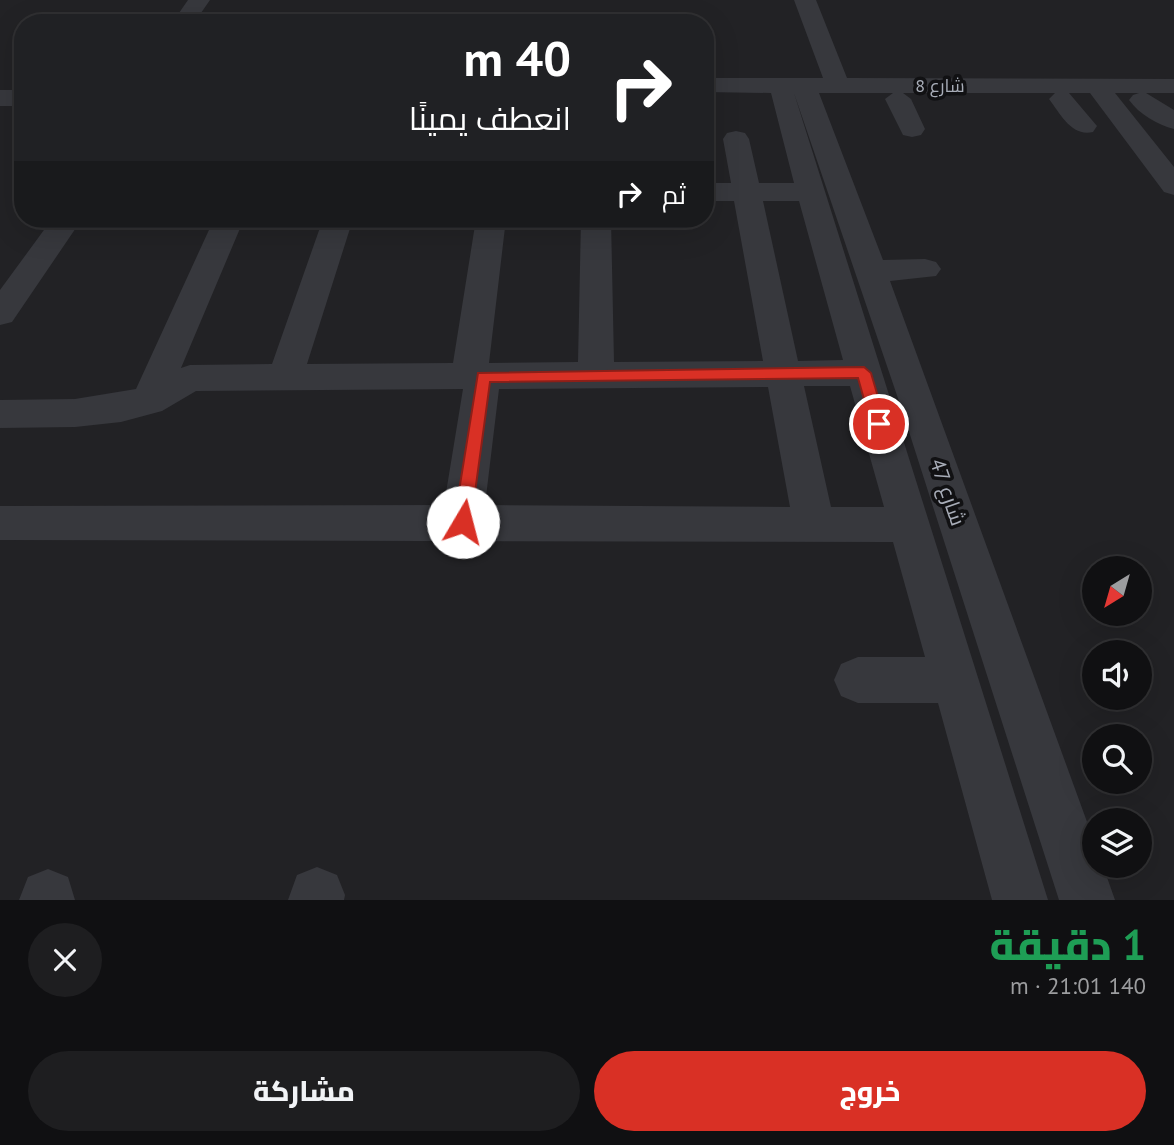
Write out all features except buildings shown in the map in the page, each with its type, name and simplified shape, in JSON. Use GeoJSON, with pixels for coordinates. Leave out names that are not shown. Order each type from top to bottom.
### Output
{"type":"FeatureCollection","features":[{"type":"Feature","properties":{"kind":"street"},"geometry":{"type":"LineString","coordinates":[[805,0],[803,91],[811,192],[1020,900]]}},
{"type":"Feature","properties":{"kind":"street"},"geometry":{"type":"LineString","coordinates":[[856,58],[867,85]]}},
{"type":"Feature","properties":{"kind":"street"},"geometry":{"type":"LineString","coordinates":[[1127,59],[1155,90],[1150,107],[1174,121]]}},
{"type":"Feature","properties":{"kind":"street","name":"شارع 8"},"geometry":{"type":"LineString","coordinates":[[714,98],[867,85],[1101,92],[1155,90],[1174,100]]}},
{"type":"Feature","properties":{"kind":"street","name":"شارع 8"},"geometry":{"type":"LineString","coordinates":[[714,86],[898,99],[1062,99],[1101,92]]}},
{"type":"Feature","properties":{"kind":"street","name":"شارع 47"},"geometry":{"type":"LineString","coordinates":[[803,91],[871,271],[1087,900]]}},
{"type":"Feature","properties":{"kind":"street"},"geometry":{"type":"LineString","coordinates":[[1101,92],[1174,186]]}},
{"type":"Feature","properties":{"kind":"street"},"geometry":{"type":"LineString","coordinates":[[898,99],[912,129]]}},
{"type":"Feature","properties":{"kind":"street"},"geometry":{"type":"LineString","coordinates":[[1062,99],[1084,126]]}},
{"type":"Feature","properties":{"kind":"street"},"geometry":{"type":"LineString","coordinates":[[736,139],[814,524]]}},
{"type":"Feature","properties":{"kind":"street"},"geometry":{"type":"LineString","coordinates":[[714,192],[811,192]]}},
{"type":"Feature","properties":{"kind":"street"},"geometry":{"type":"LineString","coordinates":[[0,314],[61,228]]}},
{"type":"Feature","properties":{"kind":"street"},"geometry":{"type":"LineString","coordinates":[[149,401],[225,228]]}},
{"type":"Feature","properties":{"kind":"street"},"geometry":{"type":"LineString","coordinates":[[285,377],[335,228]]}},
{"type":"Feature","properties":{"kind":"street"},"geometry":{"type":"LineString","coordinates":[[463,522],[490,228]]}},
{"type":"Feature","properties":{"kind":"street"},"geometry":{"type":"LineString","coordinates":[[596,228],[596,375]]}},
{"type":"Feature","properties":{"kind":"street"},"geometry":{"type":"LineString","coordinates":[[871,271],[925,269]]}},
{"type":"Feature","properties":{"kind":"street"},"geometry":{"type":"LineString","coordinates":[[0,414],[103,413],[149,401],[190,378],[864,373]]}},
{"type":"Feature","properties":{"kind":"street"},"geometry":{"type":"LineString","coordinates":[[0,523],[909,525]]}},
{"type":"Feature","properties":{"kind":"street"},"geometry":{"type":"LineString","coordinates":[[858,680],[955,680]]}},
{"type":"Feature","properties":{"kind":"shaded area"},"geometry":{"type":"Polygon","coordinates":[[[0,0],[1174,0],[1174,900],[0,900],[0,0]]]}},
{"type":"Feature","properties":{"kind":"route"},"geometry":{"type":"LineString","coordinates":[[463,522],[483,376],[864,373],[879,424]]}}]}
